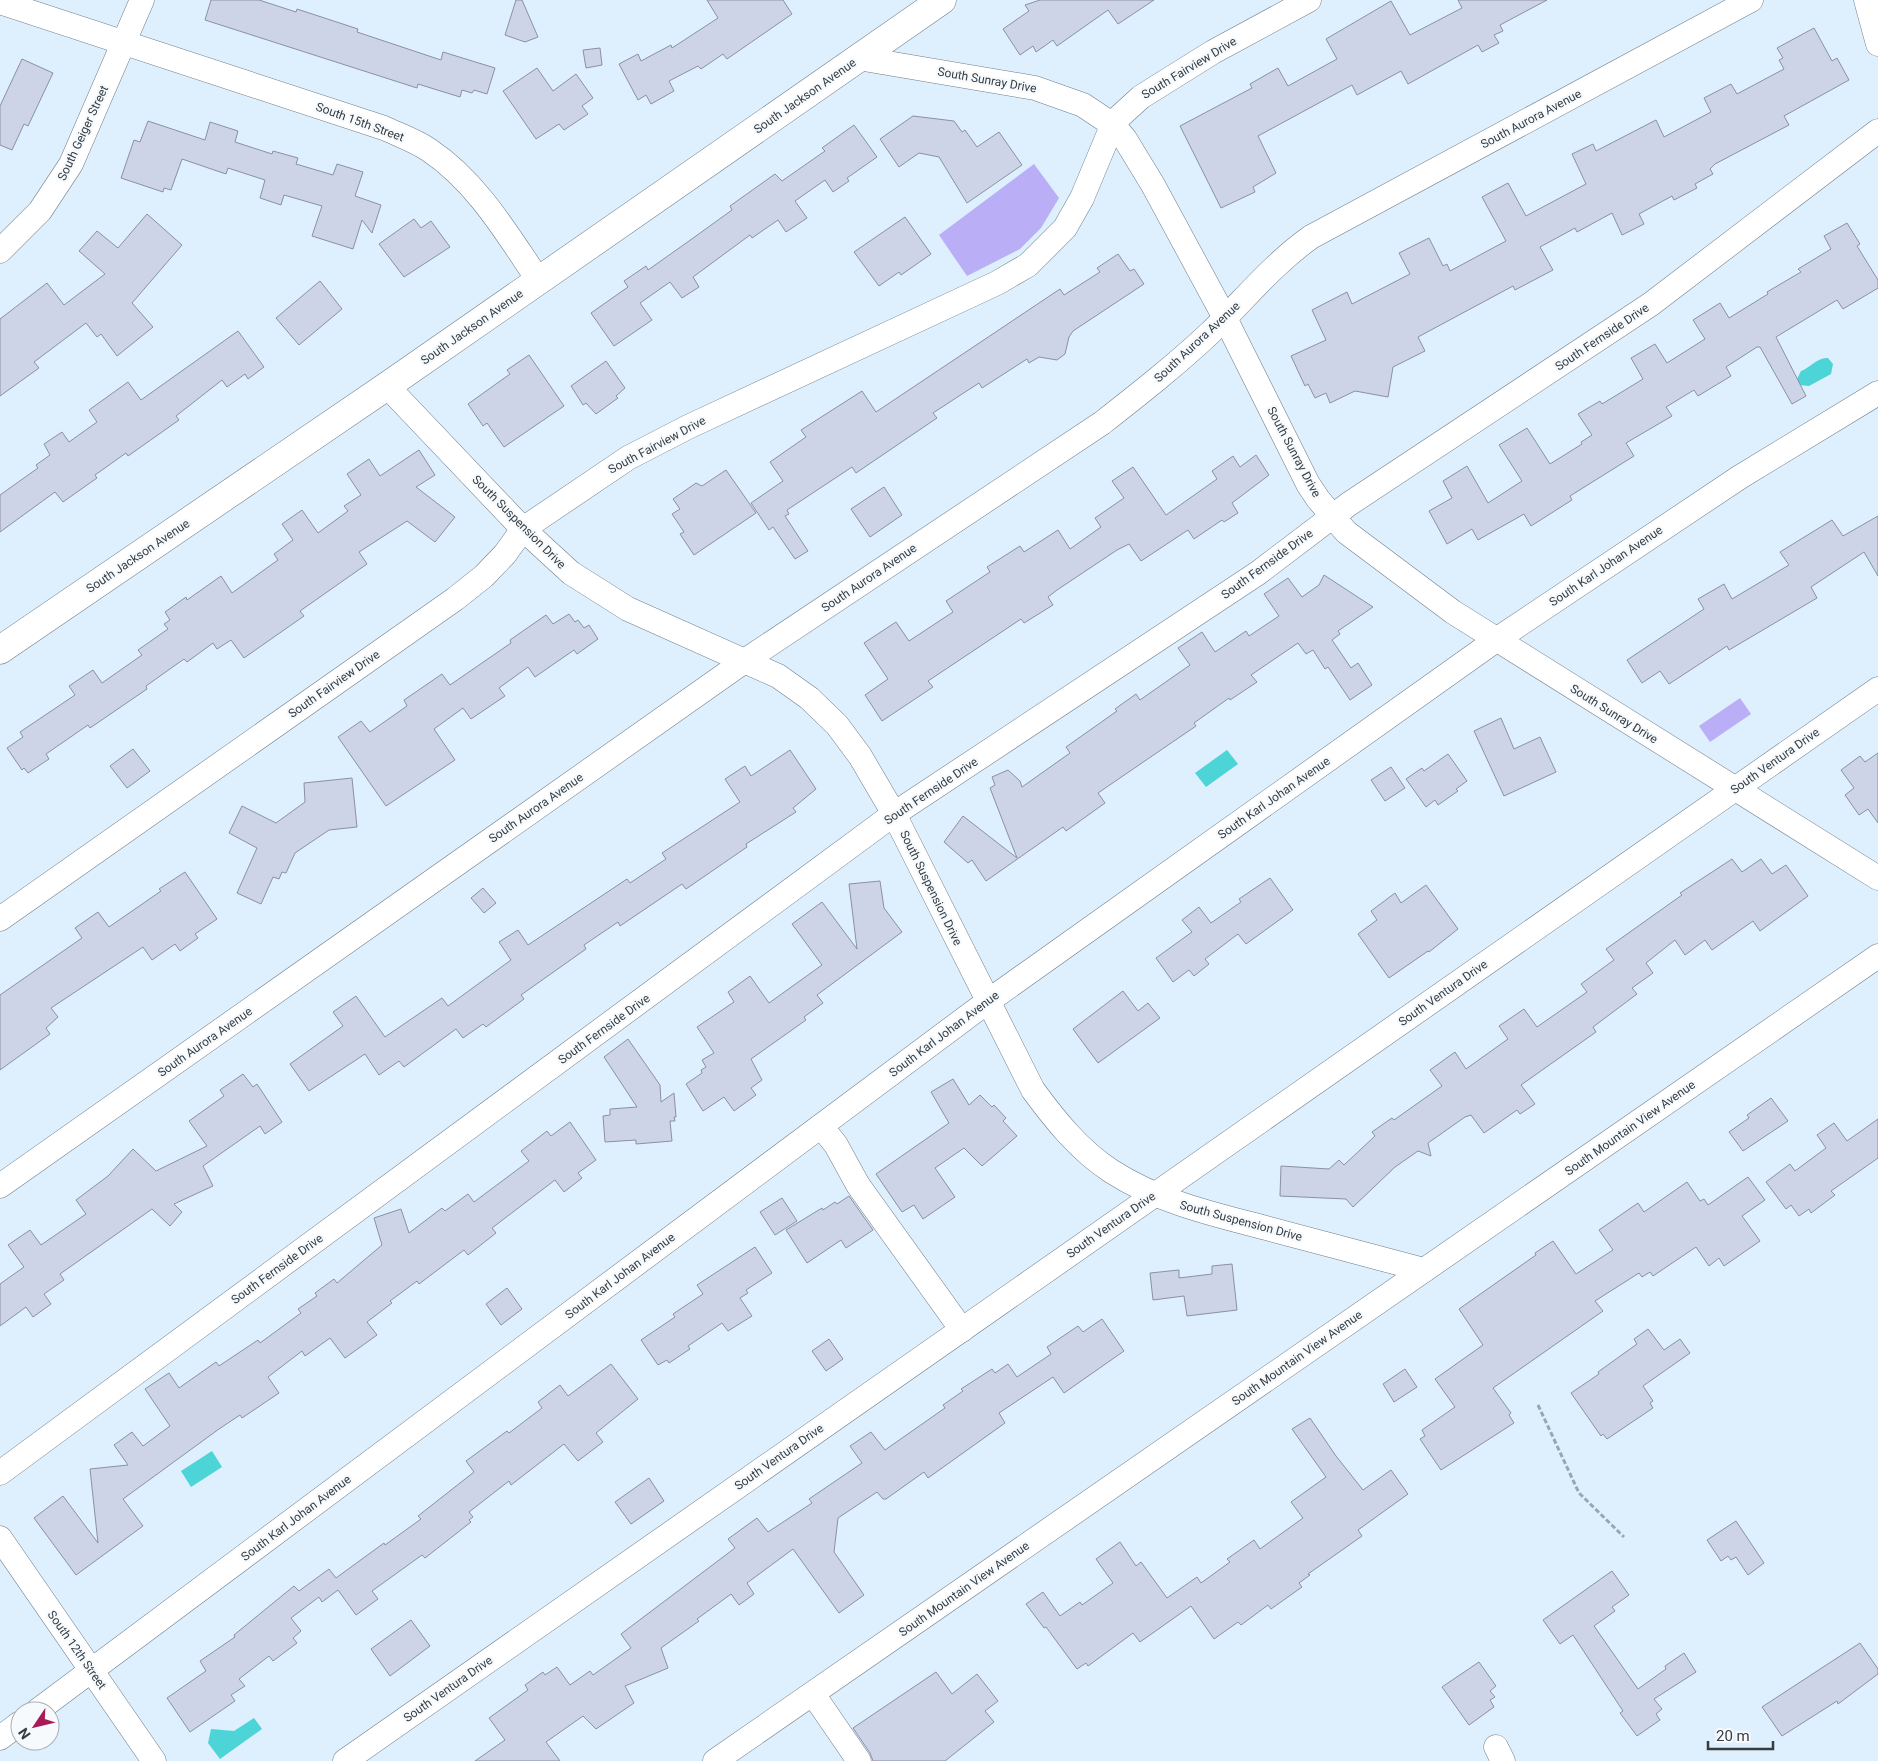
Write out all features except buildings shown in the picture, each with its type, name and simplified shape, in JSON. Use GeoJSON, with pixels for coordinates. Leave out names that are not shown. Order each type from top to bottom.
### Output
{"type":"FeatureCollection","features":[{"type":"Feature","properties":{"kind":"main road","name":"South Jackson Avenue"},"geometry":{"type":"LineString","coordinates":[[0,650],[387,386],[942,0]]}},
{"type":"Feature","properties":{"kind":"street","name":"South Geiger Street"},"geometry":{"type":"LineString","coordinates":[[0,251],[40,211],[63,178],[142,0]]}},
{"type":"Feature","properties":{"kind":"street","name":"South Fairview Drive"},"geometry":{"type":"LineString","coordinates":[[0,919],[455,599],[484,576],[523,529],[628,458],[680,431],[997,284],[1028,265],[1052,243],[1073,216],[1113,125],[1140,97],[1309,0]]}},
{"type":"Feature","properties":{"kind":"street","name":"South Aurora Avenue"},"geometry":{"type":"LineString","coordinates":[[0,1186],[746,660],[1102,423],[1156,382],[1224,318],[1285,256],[1322,229],[1751,0]]}},
{"type":"Feature","properties":{"kind":"street"},"geometry":{"type":"LineString","coordinates":[[1866,0],[1878,44]]}},
{"type":"Feature","properties":{"kind":"street","name":"South 15th Street"},"geometry":{"type":"LineString","coordinates":[[0,2],[384,128],[428,148],[454,168],[482,198],[539,281]]}},
{"type":"Feature","properties":{"kind":"street","name":"South Sunray Drive"},"geometry":{"type":"LineString","coordinates":[[858,58],[1035,88],[1083,105],[1113,125],[1125,139],[1153,184],[1302,472],[1318,499],[1335,521],[1359,543],[1453,612],[1734,790],[1878,878]]}},
{"type":"Feature","properties":{"kind":"street","name":"South Fernside Drive"},"geometry":{"type":"LineString","coordinates":[[0,1473],[894,814],[1258,573],[1333,516],[1651,304],[1878,131]]}},
{"type":"Feature","properties":{"kind":"street","name":"South Suspension Drive"},"geometry":{"type":"LineString","coordinates":[[387,386],[523,529],[571,573],[628,609],[746,660],[786,681],[809,698],[837,725],[860,756],[894,814],[987,1002],[1033,1090],[1079,1146],[1110,1170],[1154,1195],[1179,1205],[1424,1270]]}},
{"type":"Feature","properties":{"kind":"street","name":"South Karl Johan Avenue"},"geometry":{"type":"LineString","coordinates":[[50,1701],[987,1002],[1496,640],[1740,477],[1878,393]]}},
{"type":"Feature","properties":{"kind":"street","name":"South Ventura Drive"},"geometry":{"type":"LineString","coordinates":[[345,1761],[1878,689]]}},
{"type":"Feature","properties":{"kind":"street","name":"South Mountain View Avenue"},"geometry":{"type":"LineString","coordinates":[[715,1761],[1878,956]]}},
{"type":"Feature","properties":{"kind":"street"},"geometry":{"type":"LineString","coordinates":[[821,1126],[836,1144],[858,1185],[962,1330]]}},
{"type":"Feature","properties":{"kind":"street","name":"South 12th Street"},"geometry":{"type":"LineString","coordinates":[[0,1538],[154,1761]]}},
{"type":"Feature","properties":{"kind":"street"},"geometry":{"type":"LineString","coordinates":[[813,1694],[859,1761]]}},
{"type":"Feature","properties":{"kind":"path"},"geometry":{"type":"LineString","coordinates":[[1538,1405],[1579,1493],[1624,1538]]}},
{"type":"Feature","properties":{"kind":"shaded area"},"geometry":{"type":"Polygon","coordinates":[[[1034,164],[1059,198],[1041,228],[1020,249],[967,276],[939,235],[1034,164]]]}},
{"type":"Feature","properties":{"kind":"shaded area"},"geometry":{"type":"Polygon","coordinates":[[[1740,698],[1751,714],[1710,742],[1699,726],[1740,698]]]}},
{"type":"Feature","properties":{"kind":"water"},"geometry":{"type":"Polygon","coordinates":[[[1828,358],[1833,364],[1831,374],[1809,386],[1799,385],[1797,379],[1801,371],[1820,359],[1828,358]]]}},
{"type":"Feature","properties":{"kind":"water"},"geometry":{"type":"Polygon","coordinates":[[[1227,750],[1238,764],[1206,787],[1195,773],[1227,750]]]}},
{"type":"Feature","properties":{"kind":"water"},"geometry":{"type":"Polygon","coordinates":[[[212,1451],[222,1467],[191,1487],[181,1471],[212,1451]]]}},
{"type":"Feature","properties":{"kind":"water"},"geometry":{"type":"Polygon","coordinates":[[[254,1718],[262,1729],[220,1759],[208,1743],[211,1729],[234,1731],[254,1718]]]}}]}
